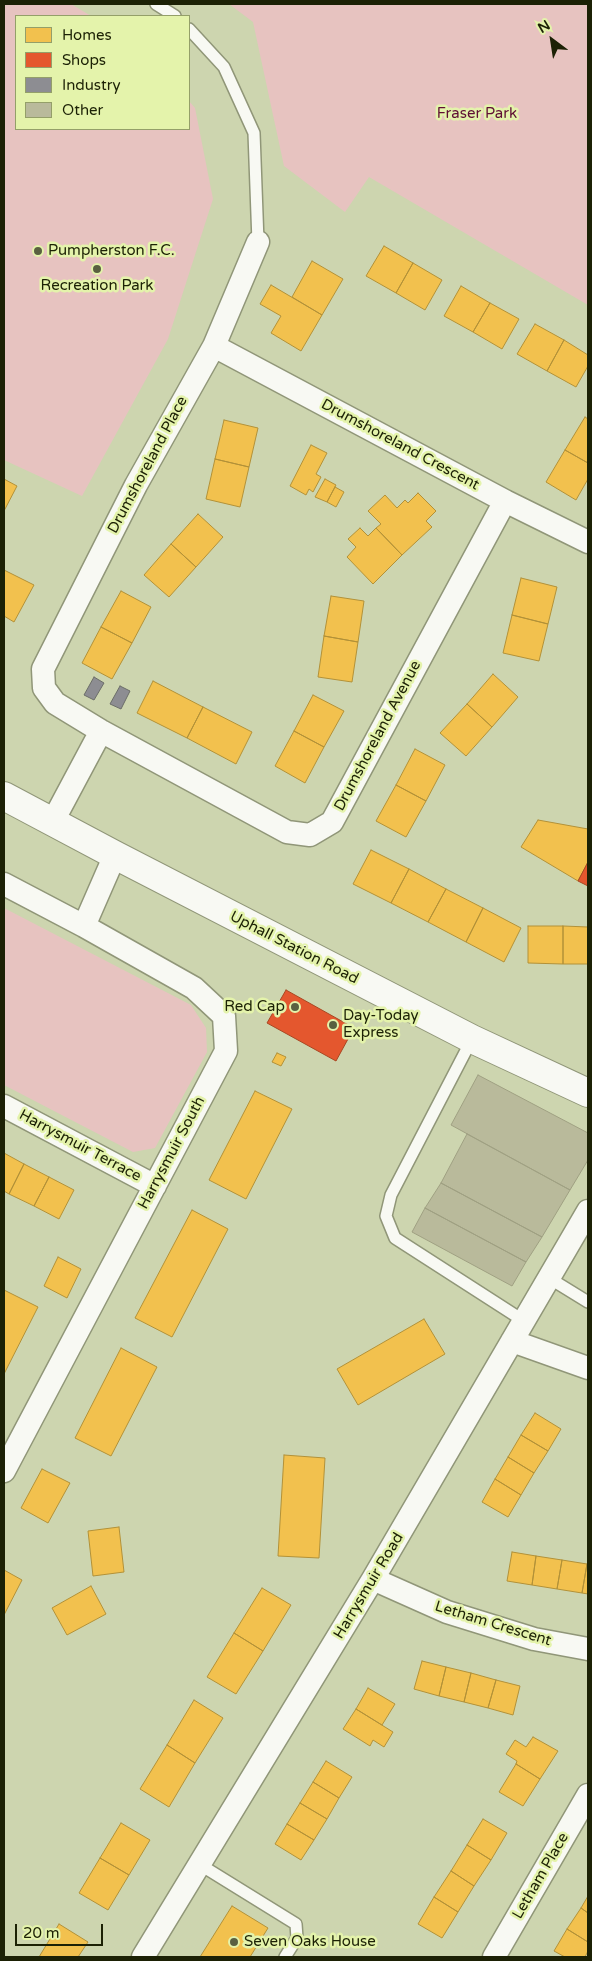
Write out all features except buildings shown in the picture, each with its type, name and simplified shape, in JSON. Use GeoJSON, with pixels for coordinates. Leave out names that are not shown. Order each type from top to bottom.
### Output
{"type":"FeatureCollection","features":[{"type":"Feature","properties":{"kind":"main road","name":"Uphall Station Road"},"geometry":{"type":"LineString","coordinates":[[4,796],[114,855],[472,1039],[588,1093]]}},
{"type":"Feature","properties":{"kind":"street","name":"Drumshoreland Place"},"geometry":{"type":"LineString","coordinates":[[44,688],[43,669],[136,485],[214,346],[258,242]]}},
{"type":"Feature","properties":{"kind":"street","name":"Drumshoreland Crescent"},"geometry":{"type":"LineString","coordinates":[[214,346],[505,501],[588,542]]}},
{"type":"Feature","properties":{"kind":"street","name":"Drumshoreland Avenue"},"geometry":{"type":"LineString","coordinates":[[44,688],[55,704],[101,731],[287,832],[310,835],[332,822],[505,501]]}},
{"type":"Feature","properties":{"kind":"street"},"geometry":{"type":"LineString","coordinates":[[53,821],[101,731]]}},
{"type":"Feature","properties":{"kind":"street"},"geometry":{"type":"LineString","coordinates":[[84,926],[114,855]]}},
{"type":"Feature","properties":{"kind":"street","name":"Harrysmuir South"},"geometry":{"type":"LineString","coordinates":[[4,884],[84,926],[194,988],[224,1016],[226,1052],[4,1471]]}},
{"type":"Feature","properties":{"kind":"street","name":"Harrysmuir Terrace"},"geometry":{"type":"LineString","coordinates":[[4,1106],[155,1186]]}},
{"type":"Feature","properties":{"kind":"street","name":"Harrysmuir Road"},"geometry":{"type":"LineString","coordinates":[[144,1957],[373,1579],[588,1211]]}},
{"type":"Feature","properties":{"kind":"street"},"geometry":{"type":"LineString","coordinates":[[512,1341],[588,1368]]}},
{"type":"Feature","properties":{"kind":"street","name":"Letham Crescent"},"geometry":{"type":"LineString","coordinates":[[373,1579],[447,1612],[534,1639],[588,1649]]}},
{"type":"Feature","properties":{"kind":"street","name":"Letham Place"},"geometry":{"type":"LineString","coordinates":[[494,1957],[588,1795]]}},
{"type":"Feature","properties":{"kind":"lane"},"geometry":{"type":"LineString","coordinates":[[156,4],[173,15]]}},
{"type":"Feature","properties":{"kind":"lane"},"geometry":{"type":"LineString","coordinates":[[190,29],[224,68],[254,134],[258,242]]}},
{"type":"Feature","properties":{"kind":"lane"},"geometry":{"type":"LineString","coordinates":[[472,1039],[391,1195],[386,1216],[395,1238],[524,1321]]}},
{"type":"Feature","properties":{"kind":"lane"},"geometry":{"type":"LineString","coordinates":[[550,1278],[588,1302]]}},
{"type":"Feature","properties":{"kind":"lane"},"geometry":{"type":"LineString","coordinates":[[199,1864],[296,1924],[297,1938],[286,1957]]}},
{"type":"Feature","properties":{"kind":"green space","name":"Recreation Park"},"geometry":{"type":"Polygon","coordinates":[[[4,4],[71,4],[89,15],[15,15],[15,130],[190,130],[190,102],[195,108],[213,199],[168,339],[82,496],[4,460],[4,4]]]}},
{"type":"Feature","properties":{"kind":"green space","name":"Fraser Park"},"geometry":{"type":"Polygon","coordinates":[[[229,4],[588,4],[588,305],[369,177],[345,212],[284,166],[253,22],[229,4]]]}},
{"type":"Feature","properties":{"kind":"green space"},"geometry":{"type":"Polygon","coordinates":[[[4,908],[191,1005],[206,1028],[207,1052],[155,1148],[133,1152],[4,1085],[4,908]]]}},
{"type":"Feature","properties":{"kind":"place","name":"Pumpherston F.C."},"geometry":{"type":"Point","coordinates":[38,251]}},
{"type":"Feature","properties":{"kind":"place","name":"Recreation Park"},"geometry":{"type":"Point","coordinates":[97,269]}},
{"type":"Feature","properties":{"kind":"place","name":"Red Cap"},"geometry":{"type":"Point","coordinates":[295,1007]}},
{"type":"Feature","properties":{"kind":"place","name":"Day-Today Express"},"geometry":{"type":"Point","coordinates":[333,1025]}},
{"type":"Feature","properties":{"kind":"place","name":"Seven Oaks House"},"geometry":{"type":"Point","coordinates":[234,1942]}}]}
